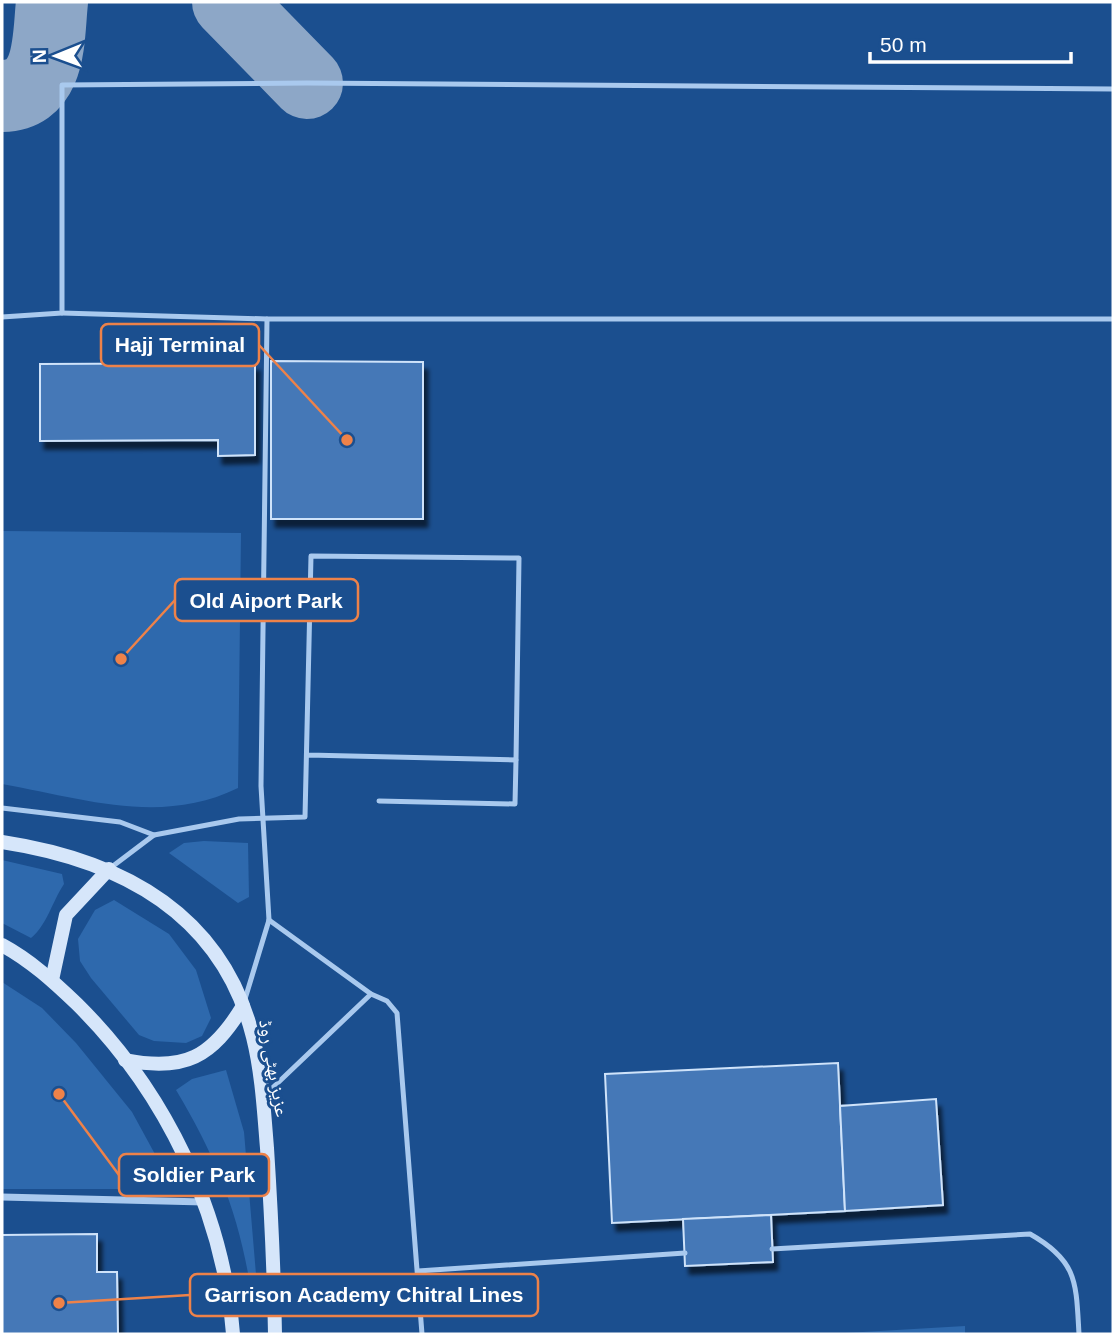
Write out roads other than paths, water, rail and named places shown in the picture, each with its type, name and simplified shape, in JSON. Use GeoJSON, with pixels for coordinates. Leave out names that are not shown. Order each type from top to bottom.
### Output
{"type":"FeatureCollection","features":[{"type":"Feature","properties":{"kind":"main road","name":"عزیز بھٹی روڈ"},"geometry":{"type":"LineString","coordinates":[[2,842],[41,848],[109,869],[159,899],[203,936],[227,969],[253,1038],[262,1098],[274,1264],[275,1334]]}},
{"type":"Feature","properties":{"kind":"main road"},"geometry":{"type":"LineString","coordinates":[[52,980],[66,915],[109,869]]}},
{"type":"Feature","properties":{"kind":"main road"},"geometry":{"type":"LineString","coordinates":[[2,945],[52,980],[98,1025],[165,1118],[204,1202],[231,1307],[233,1334]]}},
{"type":"Feature","properties":{"kind":"main road"},"geometry":{"type":"LineString","coordinates":[[125,1060],[156,1066],[180,1063],[204,1052],[225,1035],[243,1006]]}},
{"type":"Feature","properties":{"kind":"street"},"geometry":{"type":"LineString","coordinates":[[2,1197],[204,1202]]}},
{"type":"Feature","properties":{"kind":"lane"},"geometry":{"type":"LineString","coordinates":[[62,313],[62,85],[307,83],[1113,89]]}},
{"type":"Feature","properties":{"kind":"lane"},"geometry":{"type":"LineString","coordinates":[[2,317],[62,313],[267,319],[1113,319]]}},
{"type":"Feature","properties":{"kind":"lane"},"geometry":{"type":"LineString","coordinates":[[243,1006],[269,920],[262,817],[262,519],[267,319]]}},
{"type":"Feature","properties":{"kind":"lane"},"geometry":{"type":"LineString","coordinates":[[109,869],[154,835],[262,817],[305,817],[311,556],[519,558],[515,804],[379,801]]}},
{"type":"Feature","properties":{"kind":"lane"},"geometry":{"type":"LineString","coordinates":[[308,755],[516,760]]}},
{"type":"Feature","properties":{"kind":"lane"},"geometry":{"type":"LineString","coordinates":[[2,808],[120,822],[154,835]]}},
{"type":"Feature","properties":{"kind":"lane"},"geometry":{"type":"LineString","coordinates":[[269,920],[371,994],[387,1001],[397,1013],[422,1334]]}},
{"type":"Feature","properties":{"kind":"lane"},"geometry":{"type":"LineString","coordinates":[[262,1098],[371,994]]}},
{"type":"Feature","properties":{"kind":"lane"},"geometry":{"type":"LineString","coordinates":[[772,1249],[1030,1234],[1049,1245],[1066,1261],[1076,1290],[1079,1334]]}},
{"type":"Feature","properties":{"kind":"lane"},"geometry":{"type":"LineString","coordinates":[[418,1271],[685,1253]]}},
{"type":"Feature","properties":{"kind":"place","name":"Hajj Terminal"},"geometry":{"type":"Point","coordinates":[347,440]}},
{"type":"Feature","properties":{"kind":"place","name":"Old Aiport Park"},"geometry":{"type":"Point","coordinates":[121,659]}},
{"type":"Feature","properties":{"kind":"place","name":"Soldier Park"},"geometry":{"type":"Point","coordinates":[59,1094]}},
{"type":"Feature","properties":{"kind":"place","name":"Garrison Academy Chitral Lines"},"geometry":{"type":"Point","coordinates":[59,1303]}}]}
